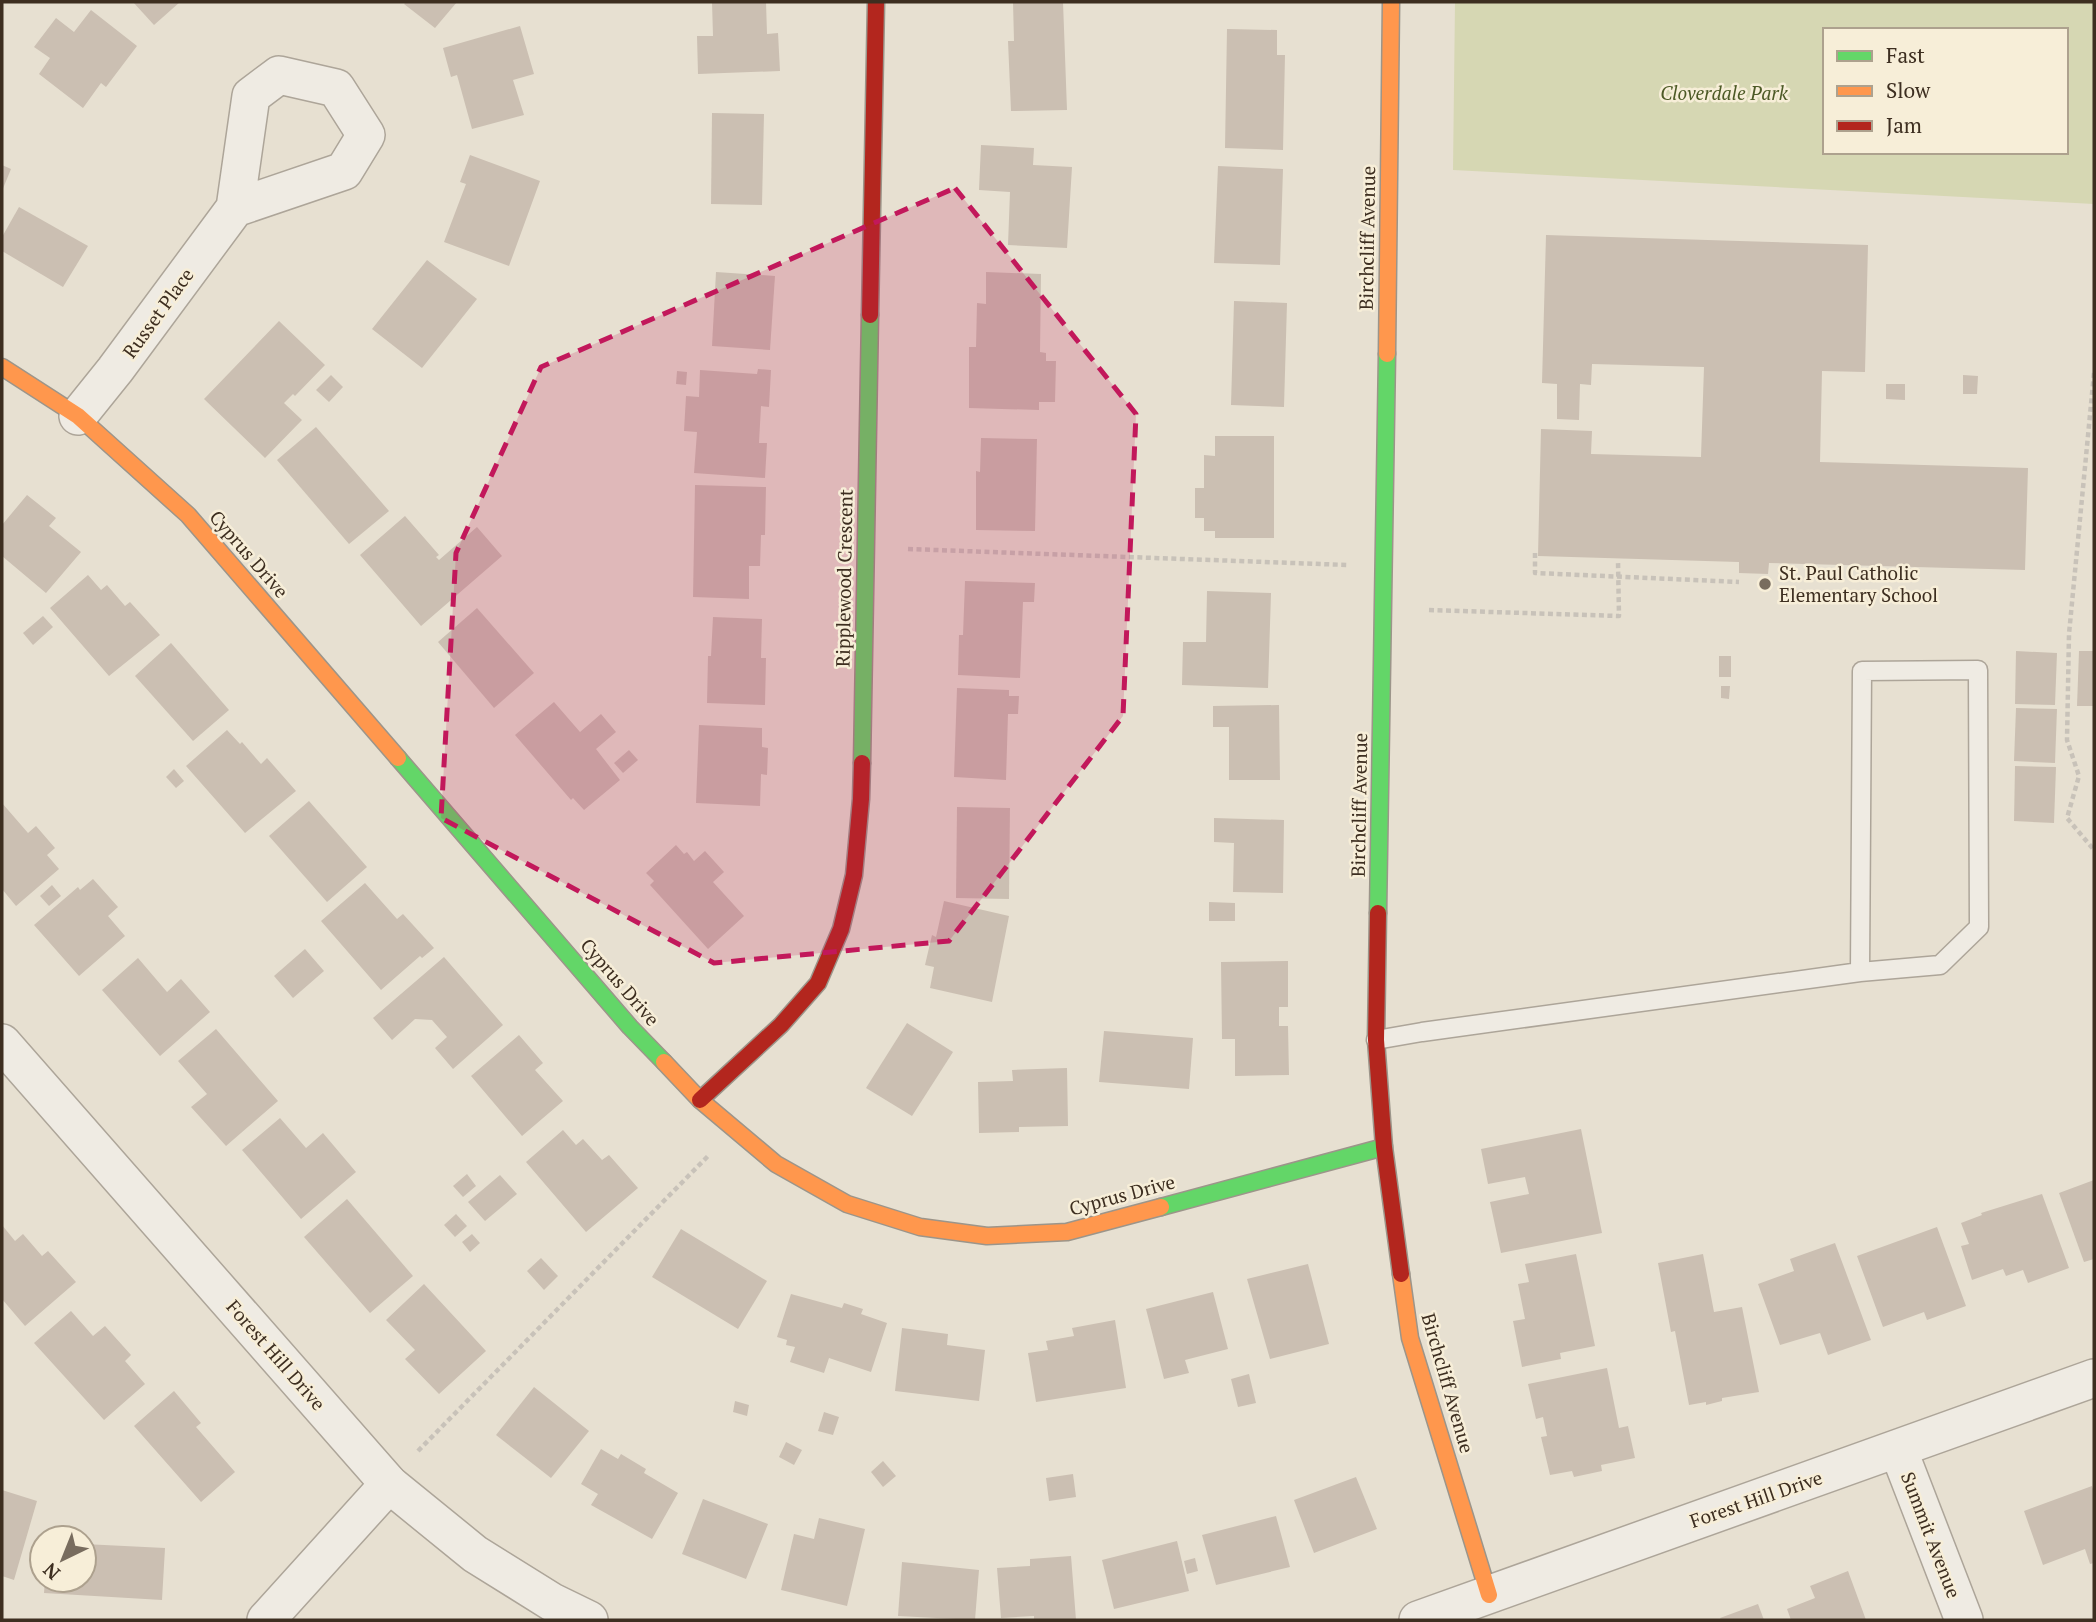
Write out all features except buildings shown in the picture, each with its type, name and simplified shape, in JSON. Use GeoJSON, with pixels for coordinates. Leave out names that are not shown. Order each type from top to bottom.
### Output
{"type":"FeatureCollection","features":[{"type":"Feature","properties":{"kind":"street","name":"Ripplewood Crescent"},"geometry":{"type":"LineString","coordinates":[[700,1100],[773,1033],[818,983],[841,929],[854,875],[861,799],[876,2]]}},
{"type":"Feature","properties":{"kind":"street","name":"Birchcliff Avenue"},"geometry":{"type":"LineString","coordinates":[[1391,2],[1385,565],[1376,1040],[1384,1147],[1410,1338],[1489,1595]]}},
{"type":"Feature","properties":{"kind":"street","name":"Russet Place"},"geometry":{"type":"LineString","coordinates":[[78,416],[235,208]]}},
{"type":"Feature","properties":{"kind":"street","name":"Cyprus Drive"},"geometry":{"type":"LineString","coordinates":[[2,367],[78,416],[188,515],[630,1027],[700,1100],[776,1164],[848,1204],[920,1227],[987,1236],[1067,1232],[1384,1147]]}},
{"type":"Feature","properties":{"kind":"street","name":"Forest Hill Drive"},"geometry":{"type":"LineString","coordinates":[[2,1043],[389,1484],[475,1554],[552,1602],[589,1620]]}},
{"type":"Feature","properties":{"kind":"street","name":"Forest Hill Drive"},"geometry":{"type":"LineString","coordinates":[[1418,1620],[2094,1377]]}},
{"type":"Feature","properties":{"kind":"street","name":"Summit Avenue"},"geometry":{"type":"LineString","coordinates":[[1898,1449],[1964,1620]]}},
{"type":"Feature","properties":{"kind":"street"},"geometry":{"type":"LineString","coordinates":[[266,1620],[389,1484]]}},
{"type":"Feature","properties":{"kind":"lane"},"geometry":{"type":"LineString","coordinates":[[1376,1040],[1860,972],[1940,965],[1979,928],[1978,670],[1862,671],[1860,972]]}},
{"type":"Feature","properties":{"kind":"path"},"geometry":{"type":"LineString","coordinates":[[2094,373],[2069,634],[2067,740],[2079,776],[2067,818],[2094,850]]}},
{"type":"Feature","properties":{"kind":"path"},"geometry":{"type":"LineString","coordinates":[[908,549],[1352,565]]}},
{"type":"Feature","properties":{"kind":"path"},"geometry":{"type":"LineString","coordinates":[[1535,553],[1535,573],[1739,582]]}},
{"type":"Feature","properties":{"kind":"path"},"geometry":{"type":"LineString","coordinates":[[1429,610],[1619,616],[1618,561]]}},
{"type":"Feature","properties":{"kind":"path"},"geometry":{"type":"LineString","coordinates":[[418,1451],[713,1151]]}},
{"type":"Feature","properties":{"kind":"highlighted area"},"geometry":{"type":"Polygon","coordinates":[[[955,188],[1136,414],[1123,716],[949,941],[714,963],[441,818],[456,553],[541,367],[955,188]]]}},
{"type":"Feature","properties":{"kind":"green space","name":"Cloverdale Park"},"geometry":{"type":"Polygon","coordinates":[[[1455,2],[2094,2],[2094,204],[1453,170],[1455,2]]]}},
{"type":"Feature","properties":{"kind":"traffic: fast"},"geometry":{"type":"LineString","coordinates":[[862,763],[870,315]]}},
{"type":"Feature","properties":{"kind":"traffic: fast"},"geometry":{"type":"LineString","coordinates":[[1378,913],[1387,354]]}},
{"type":"Feature","properties":{"kind":"traffic: fast"},"geometry":{"type":"LineString","coordinates":[[398,758],[630,1027],[664,1062]]}},
{"type":"Feature","properties":{"kind":"traffic: fast"},"geometry":{"type":"LineString","coordinates":[[1161,1207],[1384,1147]]}},
{"type":"Feature","properties":{"kind":"traffic: slow"},"geometry":{"type":"LineString","coordinates":[[1387,354],[1391,2]]}},
{"type":"Feature","properties":{"kind":"traffic: slow"},"geometry":{"type":"LineString","coordinates":[[2,367],[78,416],[188,515],[398,758]]}},
{"type":"Feature","properties":{"kind":"traffic: slow"},"geometry":{"type":"LineString","coordinates":[[664,1062],[700,1100],[776,1164],[847,1204],[920,1227],[987,1236],[1067,1232],[1161,1207]]}},
{"type":"Feature","properties":{"kind":"traffic: slow"},"geometry":{"type":"LineString","coordinates":[[1401,1274],[1410,1338],[1489,1595]]}},
{"type":"Feature","properties":{"kind":"traffic: jam"},"geometry":{"type":"LineString","coordinates":[[870,315],[876,2]]}},
{"type":"Feature","properties":{"kind":"traffic: jam"},"geometry":{"type":"LineString","coordinates":[[700,1100],[781,1025],[818,983],[841,929],[854,875],[862,763]]}},
{"type":"Feature","properties":{"kind":"traffic: jam"},"geometry":{"type":"LineString","coordinates":[[1378,913],[1376,1040],[1384,1147],[1401,1274]]}},
{"type":"Feature","properties":{"kind":"place","name":"St. Paul Catholic Elementary School"},"geometry":{"type":"Point","coordinates":[1765,584]}}]}
